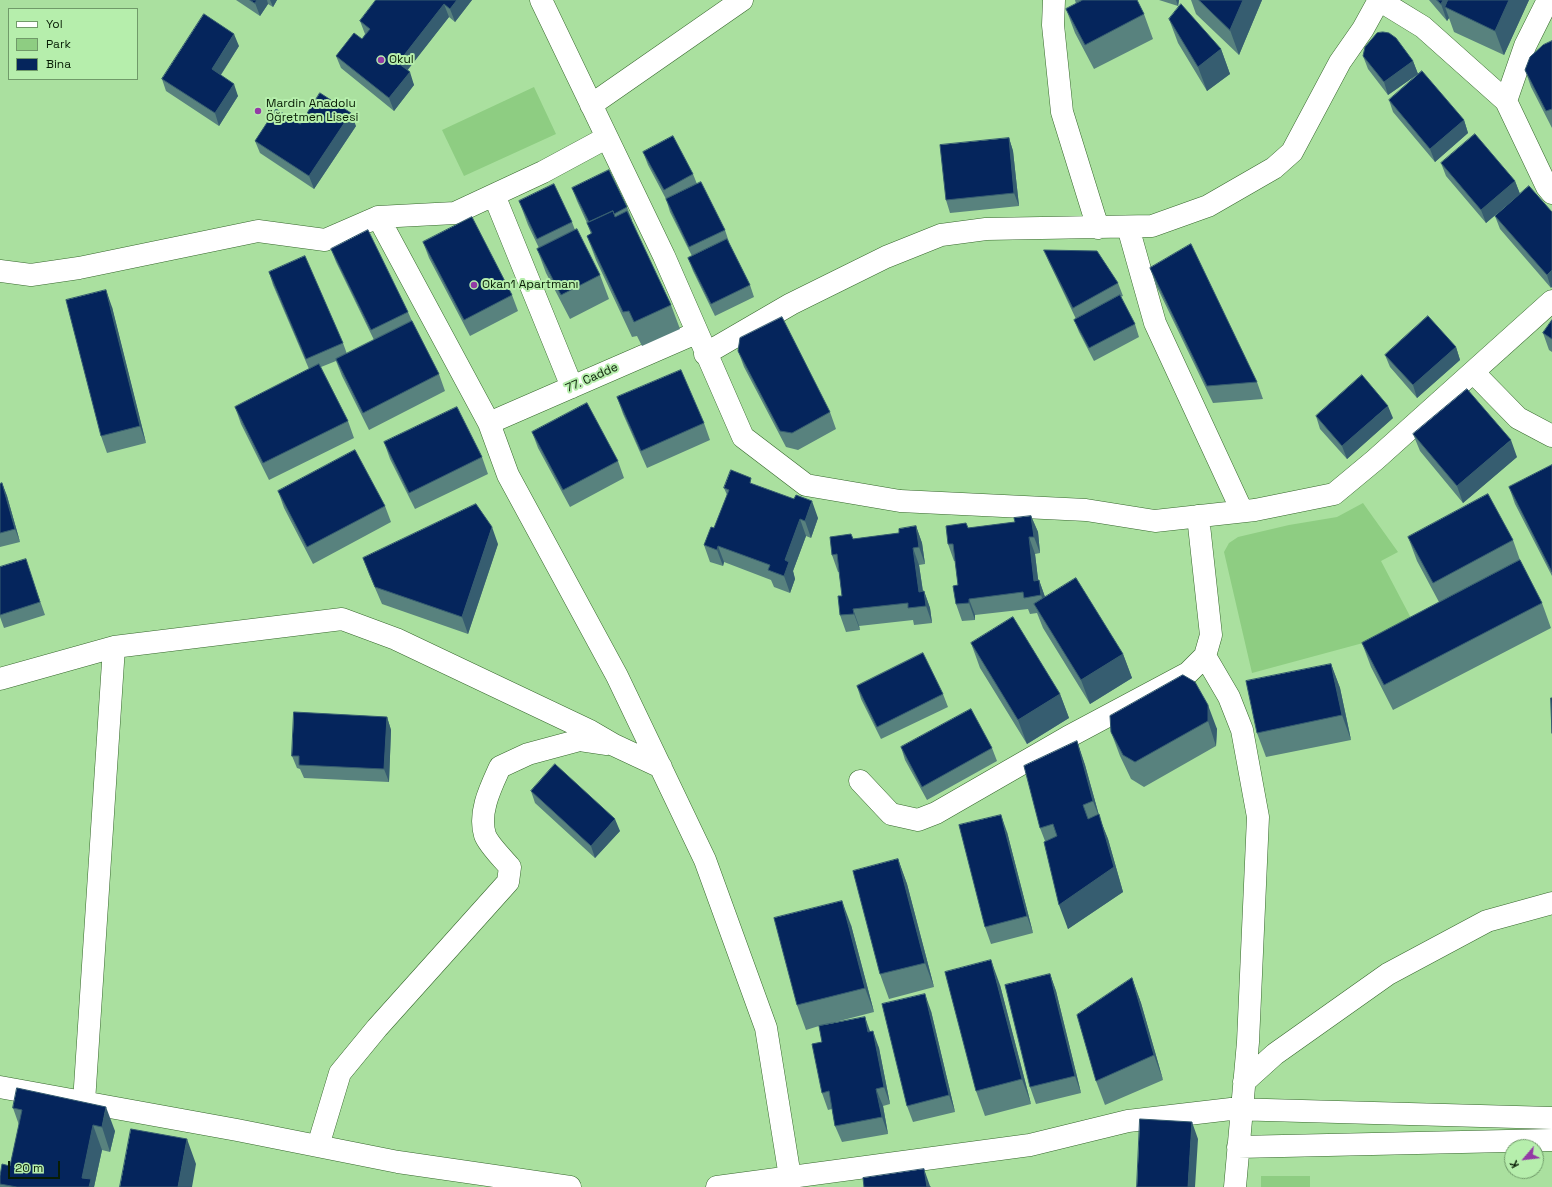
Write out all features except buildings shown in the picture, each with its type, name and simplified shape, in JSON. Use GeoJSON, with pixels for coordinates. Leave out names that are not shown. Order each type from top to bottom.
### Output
{"type":"FeatureCollection","features":[{"type":"Feature","properties":{"kind":"street"},"geometry":{"type":"LineString","coordinates":[[541,0],[664,256],[705,354],[743,437],[806,485],[900,501],[1086,510],[1156,521],[1242,511],[1334,494],[1375,460],[1552,301]]}},
{"type":"Feature","properties":{"kind":"street"},"geometry":{"type":"LineString","coordinates":[[591,105],[742,0]]}},
{"type":"Feature","properties":{"kind":"street"},"geometry":{"type":"LineString","coordinates":[[1054,0],[1053,25],[1062,112],[1098,228]]}},
{"type":"Feature","properties":{"kind":"street"},"geometry":{"type":"LineString","coordinates":[[705,354],[791,304],[886,257],[941,235],[986,229],[1152,226],[1208,206],[1274,168],[1292,152],[1340,62],[1363,29],[1379,0],[1423,27],[1506,101],[1547,187],[1552,193]]}},
{"type":"Feature","properties":{"kind":"street"},"geometry":{"type":"LineString","coordinates":[[1506,101],[1525,46],[1548,0]]}},
{"type":"Feature","properties":{"kind":"street"},"geometry":{"type":"LineString","coordinates":[[0,271],[31,274],[79,268],[258,231],[325,240],[378,216],[455,213],[543,172],[606,138]]}},
{"type":"Feature","properties":{"kind":"street"},"geometry":{"type":"LineString","coordinates":[[494,195],[572,387]]}},
{"type":"Feature","properties":{"kind":"street"},"geometry":{"type":"LineString","coordinates":[[378,216],[488,423],[508,475],[617,676],[705,860],[766,1028],[790,1177]]}},
{"type":"Feature","properties":{"kind":"street"},"geometry":{"type":"LineString","coordinates":[[1128,227],[1155,323],[1242,511]]}},
{"type":"Feature","properties":{"kind":"street","name":"77. Cadde"},"geometry":{"type":"LineString","coordinates":[[488,423],[696,333]]}},
{"type":"Feature","properties":{"kind":"street"},"geometry":{"type":"LineString","coordinates":[[1473,372],[1518,418],[1552,436]]}},
{"type":"Feature","properties":{"kind":"street"},"geometry":{"type":"LineString","coordinates":[[860,781],[891,814],[918,820],[936,813],[1068,737],[1188,673],[1205,656],[1211,635],[1198,516]]}},
{"type":"Feature","properties":{"kind":"street"},"geometry":{"type":"LineString","coordinates":[[0,679],[114,647],[342,620],[396,639],[590,730],[614,745],[660,767]]}},
{"type":"Feature","properties":{"kind":"street"},"geometry":{"type":"LineString","coordinates":[[84,1102],[114,647]]}},
{"type":"Feature","properties":{"kind":"street"},"geometry":{"type":"LineString","coordinates":[[1205,656],[1229,697],[1242,730],[1258,817],[1249,1034],[1235,1187]]}},
{"type":"Feature","properties":{"kind":"street"},"geometry":{"type":"LineString","coordinates":[[318,1146],[340,1073],[377,1028],[508,882],[510,867],[485,836],[483,817],[489,790],[500,766],[528,754],[580,740],[614,745]]}},
{"type":"Feature","properties":{"kind":"street"},"geometry":{"type":"LineString","coordinates":[[1244,1082],[1275,1054],[1388,974],[1487,921],[1552,903]]}},
{"type":"Feature","properties":{"kind":"street"},"geometry":{"type":"LineString","coordinates":[[0,1087],[398,1162],[570,1187]]}},
{"type":"Feature","properties":{"kind":"street"},"geometry":{"type":"LineString","coordinates":[[717,1187],[871,1168],[1030,1145],[1128,1121],[1231,1109],[1552,1118]]}},
{"type":"Feature","properties":{"kind":"street"},"geometry":{"type":"LineString","coordinates":[[1238,1147],[1552,1140]]}},
{"type":"Feature","properties":{"kind":"green space"},"geometry":{"type":"Polygon","coordinates":[[[534,87],[556,134],[464,176],[442,130],[534,87]]]}},
{"type":"Feature","properties":{"kind":"green space"},"geometry":{"type":"Polygon","coordinates":[[[1363,503],[1398,552],[1381,561],[1412,620],[1363,643],[1252,673],[1224,552],[1229,543],[1238,537],[1289,525],[1337,517],[1363,503]]]}},
{"type":"Feature","properties":{"kind":"green space"},"geometry":{"type":"Polygon","coordinates":[[[1261,1176],[1310,1176],[1310,1187],[1261,1187],[1261,1176]]]}},
{"type":"Feature","properties":{"kind":"place","name":"Okul"},"geometry":{"type":"Point","coordinates":[381,60]}},
{"type":"Feature","properties":{"kind":"place","name":"Mardin Anadolu Öğretmen Lisesi"},"geometry":{"type":"Point","coordinates":[258,111]}},
{"type":"Feature","properties":{"kind":"place","name":"Okan1 Apartmanı"},"geometry":{"type":"Point","coordinates":[474,285]}}]}
